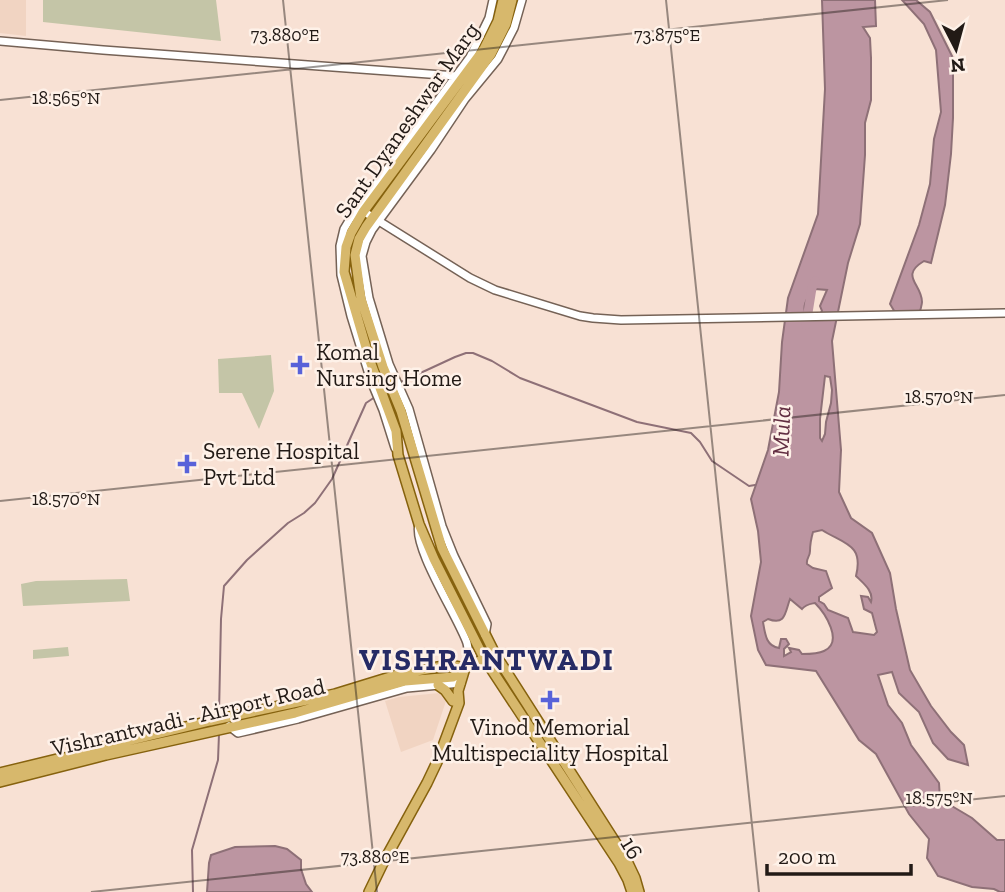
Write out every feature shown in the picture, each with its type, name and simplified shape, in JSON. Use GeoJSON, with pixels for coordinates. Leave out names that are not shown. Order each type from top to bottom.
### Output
{"type":"FeatureCollection","features":[{"type":"Feature","properties":{"kind":"main road","name":"Sant Dyaneshwar Marg"},"geometry":{"type":"LineString","coordinates":[[383,380],[361,299],[355,263],[356,248],[359,239],[375,220],[465,83],[498,21],[503,0]]}},
{"type":"Feature","properties":{"kind":"main road","name":"Sant Dyaneshwar Marg"},"geometry":{"type":"LineString","coordinates":[[383,380],[364,342],[344,272],[346,247],[361,210],[498,42],[512,0]]}},
{"type":"Feature","properties":{"kind":"main road"},"geometry":{"type":"LineString","coordinates":[[383,380],[390,398],[398,452],[418,524],[493,672]]}},
{"type":"Feature","properties":{"kind":"main road"},"geometry":{"type":"LineString","coordinates":[[390,398],[401,411],[442,548],[485,635],[626,859],[639,892]]}},
{"type":"Feature","properties":{"kind":"main road","name":"Vishrantwadi - Airport Road"},"geometry":{"type":"LineString","coordinates":[[0,774],[225,724],[400,674],[449,665],[466,668],[495,654]]}},
{"type":"Feature","properties":{"kind":"main road"},"geometry":{"type":"LineString","coordinates":[[456,698],[466,668],[493,672]]}},
{"type":"Feature","properties":{"kind":"main road","name":"16"},"geometry":{"type":"LineString","coordinates":[[493,672],[620,863],[632,892]]}},
{"type":"Feature","properties":{"kind":"main road"},"geometry":{"type":"LineString","coordinates":[[367,892],[427,783],[459,703],[438,685]]}},
{"type":"Feature","properties":{"kind":"main road","name":"Vishrantwadi - Airport Road"},"geometry":{"type":"LineString","coordinates":[[0,782],[210,726]]}},
{"type":"Feature","properties":{"kind":"street"},"geometry":{"type":"LineString","coordinates":[[465,83],[494,0]]}},
{"type":"Feature","properties":{"kind":"street"},"geometry":{"type":"LineString","coordinates":[[0,41],[465,83],[498,59],[506,47],[522,0]]}},
{"type":"Feature","properties":{"kind":"street"},"geometry":{"type":"LineString","coordinates":[[390,398],[345,301],[340,246],[344,229],[361,210],[484,285],[580,316],[621,320],[1005,313]]}},
{"type":"Feature","properties":{"kind":"street"},"geometry":{"type":"LineString","coordinates":[[418,524],[418,536],[430,566],[467,643],[469,653],[466,668]]}},
{"type":"Feature","properties":{"kind":"street"},"geometry":{"type":"LineString","coordinates":[[225,724],[238,733],[407,688],[461,682]]}},
{"type":"Feature","properties":{"kind":"shaded area"},"geometry":{"type":"Polygon","coordinates":[[[0,0],[26,0],[26,36],[0,33],[0,0]]]}},
{"type":"Feature","properties":{"kind":"shaded area"},"geometry":{"type":"Polygon","coordinates":[[[449,692],[433,740],[401,752],[385,701],[449,692]]]}},
{"type":"Feature","properties":{"kind":"green space"},"geometry":{"type":"Polygon","coordinates":[[[43,0],[216,0],[221,41],[43,22],[43,0]]]}},
{"type":"Feature","properties":{"kind":"green space"},"geometry":{"type":"Polygon","coordinates":[[[271,355],[274,391],[259,429],[242,393],[219,393],[218,359],[271,355]]]}},
{"type":"Feature","properties":{"kind":"green space"},"geometry":{"type":"Polygon","coordinates":[[[127,579],[130,601],[23,606],[21,584],[36,581],[127,579]]]}},
{"type":"Feature","properties":{"kind":"green space"},"geometry":{"type":"Polygon","coordinates":[[[68,647],[69,656],[33,659],[33,650],[68,647]]]}},
{"type":"Feature","properties":{"kind":"water"},"geometry":{"type":"Polygon","coordinates":[[[822,0],[875,0],[876,26],[863,27],[870,38],[871,100],[865,123],[860,224],[848,263],[832,341],[841,450],[839,492],[851,518],[872,533],[890,573],[910,670],[931,706],[964,745],[968,765],[948,759],[933,743],[919,712],[899,693],[892,672],[878,675],[888,705],[902,723],[911,745],[939,783],[940,799],[972,818],[997,840],[1005,840],[1005,892],[972,887],[938,876],[927,858],[929,839],[909,814],[876,754],[859,740],[816,671],[766,665],[758,650],[751,616],[761,562],[751,499],[768,450],[779,392],[788,298],[818,214],[825,89],[822,0]],[[815,289],[807,299],[807,318],[818,317],[827,290],[815,289]],[[825,376],[820,419],[822,441],[832,390],[830,377],[825,376]],[[822,530],[813,532],[807,564],[826,571],[832,588],[819,597],[819,601],[828,610],[848,618],[853,632],[874,635],[877,632],[872,613],[864,609],[861,596],[868,597],[871,602],[872,598],[856,576],[858,565],[855,551],[845,542],[822,530]],[[790,599],[786,613],[778,621],[768,619],[763,622],[771,645],[779,648],[781,639],[786,639],[789,644],[784,649],[784,656],[791,652],[789,648],[808,654],[822,652],[830,647],[833,634],[831,627],[815,603],[802,609],[790,599]]]}},
{"type":"Feature","properties":{"kind":"water"},"geometry":{"type":"Polygon","coordinates":[[[902,0],[916,0],[930,12],[953,58],[953,118],[945,205],[931,263],[924,261],[913,271],[912,276],[921,296],[919,314],[896,314],[890,304],[919,225],[930,184],[934,139],[941,112],[936,50],[924,24],[902,0]]]}},
{"type":"Feature","properties":{"kind":"water"},"geometry":{"type":"Polygon","coordinates":[[[275,846],[287,849],[301,860],[306,884],[312,892],[207,892],[211,855],[235,847],[275,846]]]}},
{"type":"Feature","properties":{"kind":"waterway","name":"Mula"},"geometry":{"type":"LineString","coordinates":[[806,325],[815,281]]}},
{"type":"Feature","properties":{"kind":"waterway"},"geometry":{"type":"LineString","coordinates":[[401,382],[455,357],[473,353],[520,378],[637,422],[691,433],[712,461],[749,486],[755,485]]}},
{"type":"Feature","properties":{"kind":"waterway"},"geometry":{"type":"LineString","coordinates":[[219,714],[224,586],[247,560],[315,503],[332,479],[366,403],[375,397]]}},
{"type":"Feature","properties":{"kind":"waterway"},"geometry":{"type":"LineString","coordinates":[[193,892],[192,850],[218,760],[219,734]]}},
{"type":"Feature","properties":{"kind":"place","name":"Komal Nursing Home"},"geometry":{"type":"Point","coordinates":[300,365]}},
{"type":"Feature","properties":{"kind":"place","name":"Serene Hospital Pvt Ltd"},"geometry":{"type":"Point","coordinates":[187,464]}},
{"type":"Feature","properties":{"kind":"place","name":"Vinod Memorial Multispeciality Hospital"},"geometry":{"type":"Point","coordinates":[550,700]}},
{"type":"Feature","properties":{"kind":"district","name":"VISHRANTWADI"},"geometry":{"type":"Point","coordinates":[487,660]}}]}
